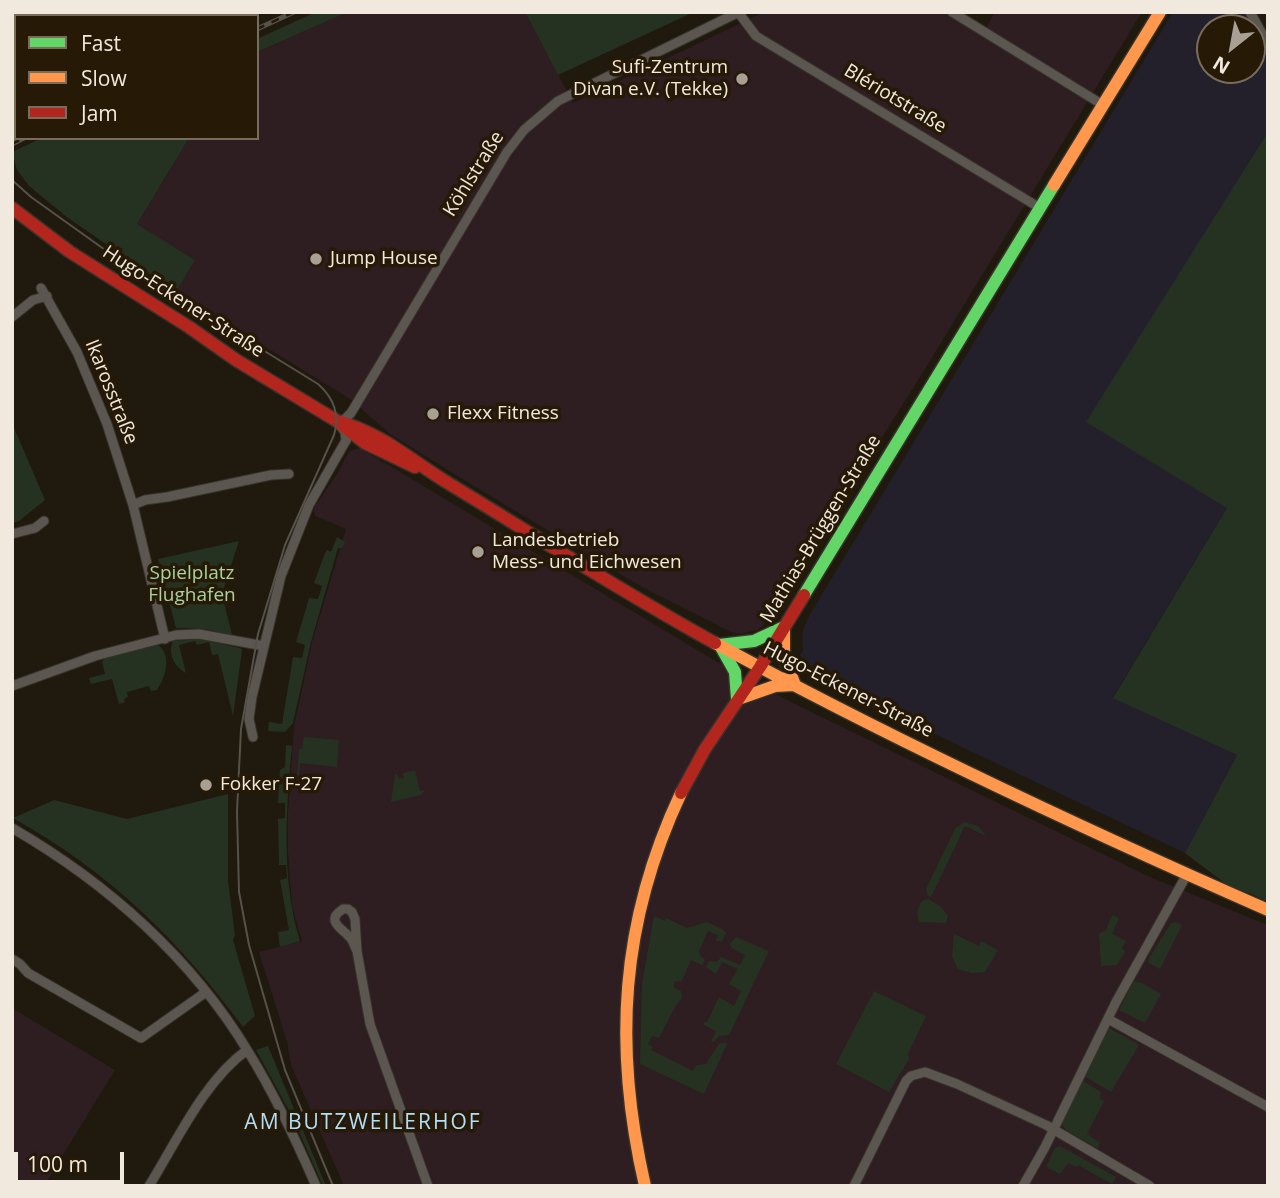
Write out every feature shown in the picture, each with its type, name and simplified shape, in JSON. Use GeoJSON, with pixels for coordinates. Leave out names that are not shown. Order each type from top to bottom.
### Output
{"type":"FeatureCollection","features":[{"type":"Feature","properties":{"kind":"street","name":"Blériotstraße"},"geometry":{"type":"LineString","coordinates":[[739,12],[756,36],[1040,208]]}},
{"type":"Feature","properties":{"kind":"street","name":"Köhlstraße"},"geometry":{"type":"LineString","coordinates":[[253,737],[249,719],[273,602],[292,545],[315,493],[355,430],[507,152],[524,130],[558,101],[739,12]]}},
{"type":"Feature","properties":{"kind":"street"},"geometry":{"type":"LineString","coordinates":[[952,12],[1103,105]]}},
{"type":"Feature","properties":{"kind":"street","name":"Mathias-Brüggen-Straße"},"geometry":{"type":"LineString","coordinates":[[645,1186],[632,1122],[626,1068],[627,976],[633,936],[662,836],[706,747],[760,667],[1160,12]]}},
{"type":"Feature","properties":{"kind":"street"},"geometry":{"type":"LineString","coordinates":[[1250,12],[1268,45]]}},
{"type":"Feature","properties":{"kind":"street","name":"Hugo-Eckener-Straße"},"geometry":{"type":"LineString","coordinates":[[12,208],[84,261],[190,327],[236,360],[355,430],[403,462],[428,471],[719,645],[918,749],[1186,876],[1268,910]]}},
{"type":"Feature","properties":{"kind":"street","name":"Ikarosstraße"},"geometry":{"type":"LineString","coordinates":[[12,317],[44,292],[72,342],[137,504],[165,639]]}},
{"type":"Feature","properties":{"kind":"street"},"geometry":{"type":"LineString","coordinates":[[137,504],[154,505],[167,497],[271,475],[289,474]]}},
{"type":"Feature","properties":{"kind":"street"},"geometry":{"type":"LineString","coordinates":[[12,534],[35,528],[44,521]]}},
{"type":"Feature","properties":{"kind":"street"},"geometry":{"type":"LineString","coordinates":[[784,627],[784,657],[795,685],[775,686],[737,699],[735,672],[719,645],[730,642],[748,643],[784,627]]}},
{"type":"Feature","properties":{"kind":"street"},"geometry":{"type":"LineString","coordinates":[[12,686],[95,656],[176,635],[198,634],[264,646]]}},
{"type":"Feature","properties":{"kind":"street"},"geometry":{"type":"LineString","coordinates":[[12,828],[88,877],[115,899],[162,942],[206,992],[247,1050],[281,1109],[316,1186]]}},
{"type":"Feature","properties":{"kind":"street"},"geometry":{"type":"LineString","coordinates":[[1023,1186],[1108,1019],[1186,876]]}},
{"type":"Feature","properties":{"kind":"street"},"geometry":{"type":"LineString","coordinates":[[357,951],[373,1034],[428,1186]]}},
{"type":"Feature","properties":{"kind":"street"},"geometry":{"type":"LineString","coordinates":[[12,959],[47,985],[74,1001],[86,1004],[141,1038],[206,992]]}},
{"type":"Feature","properties":{"kind":"street"},"geometry":{"type":"LineString","coordinates":[[1108,1019],[1268,1107]]}},
{"type":"Feature","properties":{"kind":"street"},"geometry":{"type":"LineString","coordinates":[[149,1186],[216,1078],[235,1058],[247,1050]]}},
{"type":"Feature","properties":{"kind":"street"},"geometry":{"type":"LineString","coordinates":[[855,1186],[897,1095],[906,1081],[917,1073],[932,1073],[1046,1125],[1150,1186]]}},
{"type":"Feature","properties":{"kind":"shaded area"},"geometry":{"type":"Polygon","coordinates":[[[348,12],[525,12],[573,103],[764,12],[944,12],[982,35],[995,12],[1142,12],[922,374],[766,622],[758,630],[740,634],[642,587],[459,477],[390,434],[350,399],[176,292],[195,260],[137,224],[188,140],[259,140],[259,51],[348,12]]]}},
{"type":"Feature","properties":{"kind":"shaded area"},"geometry":{"type":"Polygon","coordinates":[[[1173,12],[1245,12],[1246,14],[1196,14],[1196,84],[1266,84],[1266,51],[1268,55],[1268,132],[1193,254],[1227,508],[1113,697],[1237,755],[1185,853],[820,677],[809,670],[800,655],[803,650],[803,630],[1173,12]]]}},
{"type":"Feature","properties":{"kind":"shaded area","name":"AM BUTZWEILERHOF"},"geometry":{"type":"Polygon","coordinates":[[[360,448],[714,660],[791,702],[1150,877],[1268,925],[1268,1186],[344,1186],[291,1065],[287,1042],[259,952],[302,941],[292,906],[288,853],[294,727],[312,642],[346,529],[315,516],[314,508],[349,451],[360,448]]]}},
{"type":"Feature","properties":{"kind":"shaded area"},"geometry":{"type":"Polygon","coordinates":[[[12,1008],[115,1070],[44,1186],[12,1186],[12,1008]]]}},
{"type":"Feature","properties":{"kind":"green space"},"geometry":{"type":"Polygon","coordinates":[[[59,12],[264,12],[259,14],[59,12]]]}},
{"type":"Feature","properties":{"kind":"green space"},"geometry":{"type":"Polygon","coordinates":[[[316,12],[348,12],[259,51],[259,38],[316,12]]]}},
{"type":"Feature","properties":{"kind":"green space"},"geometry":{"type":"Polygon","coordinates":[[[525,12],[694,12],[558,75],[525,12]]]}},
{"type":"Feature","properties":{"kind":"green space"},"geometry":{"type":"Polygon","coordinates":[[[1268,132],[1268,902],[1231,888],[1185,853],[1237,755],[1113,698],[1227,508],[1086,422],[1268,132]]]}},
{"type":"Feature","properties":{"kind":"green space"},"geometry":{"type":"Polygon","coordinates":[[[38,140],[188,140],[137,224],[195,260],[176,292],[68,218],[29,186],[17,170],[12,152],[38,140]]]}},
{"type":"Feature","properties":{"kind":"green space"},"geometry":{"type":"Polygon","coordinates":[[[12,423],[45,500],[19,521],[12,523],[12,423]]]}},
{"type":"Feature","properties":{"kind":"green space"},"geometry":{"type":"Polygon","coordinates":[[[337,537],[345,542],[342,548],[338,548],[311,642],[293,723],[285,732],[268,731],[269,722],[282,724],[293,657],[302,658],[305,645],[296,642],[309,598],[318,599],[322,586],[314,583],[325,553],[327,550],[331,552],[337,537]]]}},
{"type":"Feature","properties":{"kind":"green space","name":"Spielplatz Flughafen"},"geometry":{"type":"Polygon","coordinates":[[[239,541],[222,594],[232,635],[205,629],[176,628],[158,559],[239,541]]]}},
{"type":"Feature","properties":{"kind":"green space"},"geometry":{"type":"Polygon","coordinates":[[[199,639],[242,650],[233,716],[218,654],[212,655],[209,642],[197,645],[195,641],[179,645],[186,673],[173,660],[173,641],[199,639]]]}},
{"type":"Feature","properties":{"kind":"green space"},"geometry":{"type":"Polygon","coordinates":[[[158,645],[165,654],[166,666],[157,690],[151,691],[149,686],[127,692],[125,702],[119,704],[112,679],[91,684],[89,678],[105,674],[102,662],[105,657],[158,645]]]}},
{"type":"Feature","properties":{"kind":"green space"},"geometry":{"type":"Polygon","coordinates":[[[304,737],[339,740],[337,767],[300,763],[299,776],[297,775],[299,749],[302,749],[304,737]]]}},
{"type":"Feature","properties":{"kind":"green space"},"geometry":{"type":"Polygon","coordinates":[[[286,745],[292,746],[287,819],[288,868],[300,941],[280,947],[278,932],[289,930],[280,880],[287,878],[286,865],[279,865],[278,819],[285,818],[285,803],[278,803],[280,770],[285,767],[286,745]]]}},
{"type":"Feature","properties":{"kind":"green space"},"geometry":{"type":"Polygon","coordinates":[[[421,769],[415,771],[420,791],[425,790],[421,795],[391,802],[395,775],[397,774],[399,779],[404,778],[403,773],[421,769]]]}},
{"type":"Feature","properties":{"kind":"green space"},"geometry":{"type":"Polygon","coordinates":[[[228,794],[228,881],[235,935],[233,940],[255,1016],[243,1027],[193,965],[140,910],[80,861],[13,818],[54,800],[127,819],[228,794]]]}},
{"type":"Feature","properties":{"kind":"green space"},"geometry":{"type":"Polygon","coordinates":[[[964,822],[978,826],[986,836],[965,826],[931,897],[926,889],[955,829],[964,822]]]}},
{"type":"Feature","properties":{"kind":"green space"},"geometry":{"type":"Polygon","coordinates":[[[928,899],[940,906],[948,916],[946,923],[919,922],[919,906],[922,901],[928,899]]]}},
{"type":"Feature","properties":{"kind":"green space"},"geometry":{"type":"Polygon","coordinates":[[[1112,915],[1119,918],[1112,934],[1126,941],[1122,948],[1125,952],[1117,965],[1101,966],[1099,934],[1106,930],[1112,915]]]}},
{"type":"Feature","properties":{"kind":"green space"},"geometry":{"type":"Polygon","coordinates":[[[654,916],[665,921],[666,918],[687,928],[707,922],[726,933],[722,941],[716,941],[718,935],[708,931],[699,951],[700,956],[705,959],[702,965],[691,960],[682,981],[674,982],[674,988],[681,991],[682,998],[659,1038],[652,1036],[648,1044],[653,1047],[651,1050],[693,1071],[696,1065],[706,1064],[719,1044],[727,1044],[704,1094],[640,1064],[642,984],[654,916]]]}},
{"type":"Feature","properties":{"kind":"green space"},"geometry":{"type":"Polygon","coordinates":[[[1171,923],[1182,925],[1160,969],[1148,960],[1171,923]]]}},
{"type":"Feature","properties":{"kind":"green space"},"geometry":{"type":"Polygon","coordinates":[[[954,934],[979,946],[981,941],[998,950],[985,972],[972,973],[958,969],[952,957],[954,934]]]}},
{"type":"Feature","properties":{"kind":"green space"},"geometry":{"type":"Polygon","coordinates":[[[736,937],[769,951],[729,1035],[719,1036],[714,1042],[711,1041],[716,1031],[704,1025],[704,1022],[707,1022],[719,997],[734,1006],[741,991],[729,984],[738,969],[722,962],[716,974],[706,967],[709,961],[717,962],[721,957],[740,965],[745,955],[730,944],[736,937]]]}},
{"type":"Feature","properties":{"kind":"green space"},"geometry":{"type":"Polygon","coordinates":[[[1134,981],[1161,994],[1145,1023],[1119,1010],[1134,981]]]}},
{"type":"Feature","properties":{"kind":"green space"},"geometry":{"type":"Polygon","coordinates":[[[874,991],[926,1016],[908,1054],[909,1059],[889,1092],[836,1064],[874,991]]]}},
{"type":"Feature","properties":{"kind":"green space"},"geometry":{"type":"Polygon","coordinates":[[[1109,1028],[1139,1045],[1111,1092],[1084,1076],[1109,1028]]]}},
{"type":"Feature","properties":{"kind":"green space"},"geometry":{"type":"Polygon","coordinates":[[[268,1046],[326,1186],[323,1186],[293,1118],[256,1050],[268,1046]]]}},
{"type":"Feature","properties":{"kind":"green space"},"geometry":{"type":"Polygon","coordinates":[[[1081,1080],[1101,1092],[1100,1099],[1104,1101],[1087,1134],[1100,1143],[1097,1148],[1066,1130],[1061,1123],[1081,1080]]]}},
{"type":"Feature","properties":{"kind":"green space"},"geometry":{"type":"Polygon","coordinates":[[[1060,1146],[1116,1177],[1112,1184],[1078,1165],[1076,1167],[1068,1163],[1060,1174],[1046,1167],[1055,1148],[1060,1146]]]}},
{"type":"Feature","properties":{"kind":"tram line"},"geometry":{"type":"LineString","coordinates":[[12,180],[31,197],[136,272],[318,384],[334,407],[334,435],[285,545],[258,634],[241,729],[237,811],[239,892],[249,945],[285,1070],[333,1186]]}},
{"type":"Feature","properties":{"kind":"railway"},"geometry":{"type":"LineString","coordinates":[[259,28],[294,12]]}},
{"type":"Feature","properties":{"kind":"railway"},"geometry":{"type":"LineString","coordinates":[[12,144],[20,140]]}},
{"type":"Feature","properties":{"kind":"traffic: fast"},"geometry":{"type":"LineString","coordinates":[[804,595],[1054,185]]}},
{"type":"Feature","properties":{"kind":"traffic: fast"},"geometry":{"type":"LineString","coordinates":[[719,645],[754,641],[784,627]]}},
{"type":"Feature","properties":{"kind":"traffic: fast"},"geometry":{"type":"LineString","coordinates":[[721,647],[735,672],[737,699]]}},
{"type":"Feature","properties":{"kind":"traffic: slow"},"geometry":{"type":"LineString","coordinates":[[1054,185],[1160,12]]}},
{"type":"Feature","properties":{"kind":"traffic: slow"},"geometry":{"type":"LineString","coordinates":[[784,628],[784,657],[795,685]]}},
{"type":"Feature","properties":{"kind":"traffic: slow"},"geometry":{"type":"LineString","coordinates":[[715,643],[851,715],[989,782],[1268,910]]}},
{"type":"Feature","properties":{"kind":"traffic: slow"},"geometry":{"type":"LineString","coordinates":[[738,699],[775,686],[794,685]]}},
{"type":"Feature","properties":{"kind":"traffic: slow"},"geometry":{"type":"LineString","coordinates":[[645,1186],[629,1084],[626,1035],[628,986],[634,938],[645,890],[681,793]]}},
{"type":"Feature","properties":{"kind":"traffic: jam"},"geometry":{"type":"LineString","coordinates":[[12,208],[70,252],[236,360],[337,421],[365,443],[415,467]]}},
{"type":"Feature","properties":{"kind":"traffic: jam"},"geometry":{"type":"LineString","coordinates":[[337,421],[382,440],[448,483],[715,643]]}},
{"type":"Feature","properties":{"kind":"traffic: jam"},"geometry":{"type":"LineString","coordinates":[[681,793],[705,749],[804,595]]}},
{"type":"Feature","properties":{"kind":"place","name":"Sufi-Zentrum Divan e.V. (Tekke)"},"geometry":{"type":"Point","coordinates":[742,79]}},
{"type":"Feature","properties":{"kind":"place","name":"Jump House"},"geometry":{"type":"Point","coordinates":[316,259]}},
{"type":"Feature","properties":{"kind":"place","name":"Flexx Fitness"},"geometry":{"type":"Point","coordinates":[433,414]}},
{"type":"Feature","properties":{"kind":"place","name":"Landesbetrieb Mess- und Eichwesen"},"geometry":{"type":"Point","coordinates":[478,552]}},
{"type":"Feature","properties":{"kind":"place","name":"Fokker F-27"},"geometry":{"type":"Point","coordinates":[206,785]}},
{"type":"Feature","properties":{"kind":"district","name":"AM BUTZWEILERHOF"},"geometry":{"type":"Point","coordinates":[363,1123]}}]}
